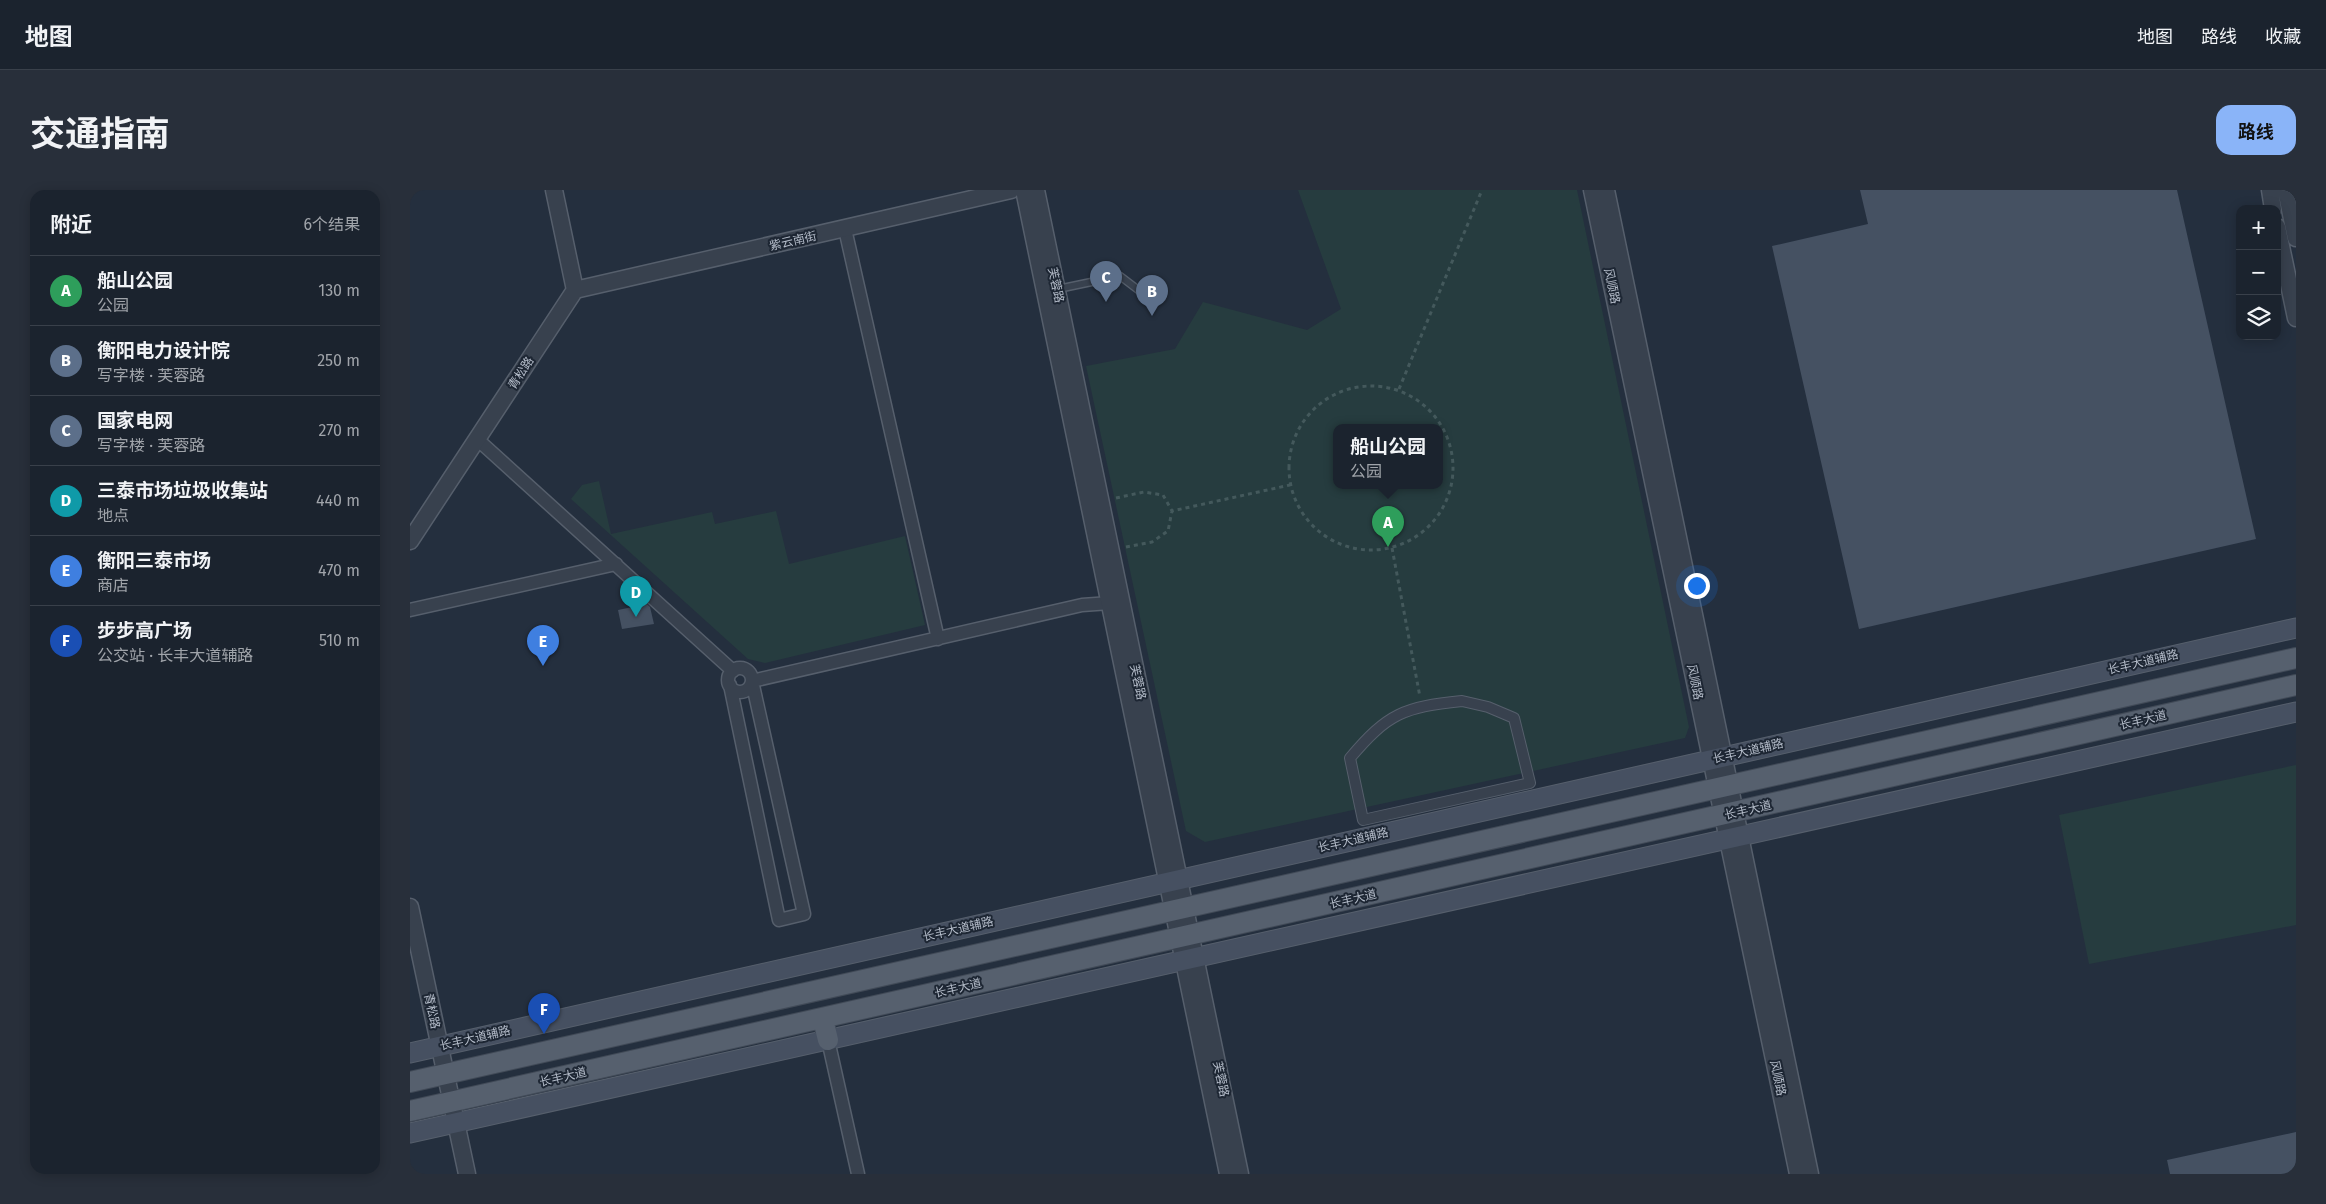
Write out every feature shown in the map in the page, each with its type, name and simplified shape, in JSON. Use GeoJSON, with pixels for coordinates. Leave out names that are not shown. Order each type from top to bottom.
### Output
{"type":"FeatureCollection","features":[{"type":"Feature","properties":{"kind":"main road","name":"长丰大道辅路"},"geometry":{"type":"LineString","coordinates":[[410,1053],[2296,628]]}},
{"type":"Feature","properties":{"kind":"main road"},"geometry":{"type":"LineString","coordinates":[[410,1082],[2296,658]]}},
{"type":"Feature","properties":{"kind":"main road","name":"长丰大道"},"geometry":{"type":"LineString","coordinates":[[410,1111],[2296,686]]}},
{"type":"Feature","properties":{"kind":"main road"},"geometry":{"type":"LineString","coordinates":[[410,1133],[2296,712]]}},
{"type":"Feature","properties":{"kind":"main road"},"geometry":{"type":"LineString","coordinates":[[823,1018],[828,1040]]}},
{"type":"Feature","properties":{"kind":"street"},"geometry":{"type":"LineString","coordinates":[[554,190],[575,290]]}},
{"type":"Feature","properties":{"kind":"street","name":"紫云南街"},"geometry":{"type":"LineString","coordinates":[[575,290],[845,230],[1011,190]]}},
{"type":"Feature","properties":{"kind":"street","name":"芙蓉路"},"geometry":{"type":"LineString","coordinates":[[1024,190],[1109,598],[1240,1174]]}},
{"type":"Feature","properties":{"kind":"street","name":"芙蓉路"},"geometry":{"type":"LineString","coordinates":[[1036,190],[1111,550],[1173,881]]}},
{"type":"Feature","properties":{"kind":"street","name":"风顺路"},"geometry":{"type":"LineString","coordinates":[[1592,190],[1734,838],[1810,1174]]}},
{"type":"Feature","properties":{"kind":"street","name":"风顺路"},"geometry":{"type":"LineString","coordinates":[[1606,190],[1717,758]]}},
{"type":"Feature","properties":{"kind":"street"},"geometry":{"type":"LineString","coordinates":[[2270,190],[2272,205]]}},
{"type":"Feature","properties":{"kind":"street"},"geometry":{"type":"LineString","coordinates":[[2286,190],[2296,238]]}},
{"type":"Feature","properties":{"kind":"street"},"geometry":{"type":"LineString","coordinates":[[845,230],[938,639]]}},
{"type":"Feature","properties":{"kind":"street"},"geometry":{"type":"LineString","coordinates":[[2281,246],[2296,318]]}},
{"type":"Feature","properties":{"kind":"street","name":"青松路"},"geometry":{"type":"LineString","coordinates":[[410,541],[575,290]]}},
{"type":"Feature","properties":{"kind":"street"},"geometry":{"type":"LineString","coordinates":[[477,440],[733,670]]}},
{"type":"Feature","properties":{"kind":"street"},"geometry":{"type":"LineString","coordinates":[[410,610],[616,564]]}},
{"type":"Feature","properties":{"kind":"street"},"geometry":{"type":"LineString","coordinates":[[752,680],[938,639],[1109,598]]}},
{"type":"Feature","properties":{"kind":"street"},"geometry":{"type":"LineString","coordinates":[[744,668],[750,673],[752,680],[804,914],[779,920],[729,677],[733,670],[744,668]]}},
{"type":"Feature","properties":{"kind":"street"},"geometry":{"type":"LineString","coordinates":[[730,685],[735,690],[743,692],[750,688],[752,680]]}},
{"type":"Feature","properties":{"kind":"street"},"geometry":{"type":"LineString","coordinates":[[1462,701],[1488,707],[1514,718],[1530,783],[1363,820],[1350,758],[1368,737],[1387,720],[1407,710],[1422,707],[1462,701]]}},
{"type":"Feature","properties":{"kind":"street","name":"风顺路"},"geometry":{"type":"LineString","coordinates":[[1734,838],[1798,1174]]}},
{"type":"Feature","properties":{"kind":"street","name":"青松路"},"geometry":{"type":"LineString","coordinates":[[410,907],[467,1174]]}},
{"type":"Feature","properties":{"kind":"street","name":"芙蓉路"},"geometry":{"type":"LineString","coordinates":[[1190,959],[1228,1174]]}},
{"type":"Feature","properties":{"kind":"street"},"geometry":{"type":"LineString","coordinates":[[828,1040],[858,1174]]}},
{"type":"Feature","properties":{"kind":"lane"},"geometry":{"type":"LineString","coordinates":[[1057,289],[1120,276],[1141,292]]}},
{"type":"Feature","properties":{"kind":"path"},"geometry":{"type":"LineString","coordinates":[[1399,389],[1482,190]]}},
{"type":"Feature","properties":{"kind":"path"},"geometry":{"type":"LineString","coordinates":[[1441,424],[1416,398],[1399,389],[1372,384],[1335,392],[1306,415],[1295,435],[1288,461],[1290,485],[1306,520],[1336,543],[1368,551],[1392,548],[1423,532],[1443,509],[1453,480],[1452,450],[1443,428]]}},
{"type":"Feature","properties":{"kind":"path"},"geometry":{"type":"LineString","coordinates":[[1172,510],[1290,485]]}},
{"type":"Feature","properties":{"kind":"path"},"geometry":{"type":"LineString","coordinates":[[1101,501],[1144,492],[1163,495],[1172,510],[1168,531],[1152,542],[1111,550]]}},
{"type":"Feature","properties":{"kind":"path"},"geometry":{"type":"LineString","coordinates":[[1392,548],[1422,707]]}},
{"type":"Feature","properties":{"kind":"green space"},"geometry":{"type":"Polygon","coordinates":[[[1298,190],[1577,190],[1689,727],[1685,738],[1205,842],[1186,831],[1086,366],[1175,349],[1203,302],[1307,330],[1341,309],[1298,190]]]}},
{"type":"Feature","properties":{"kind":"green space"},"geometry":{"type":"Polygon","coordinates":[[[599,481],[611,534],[712,512],[715,524],[776,511],[789,564],[905,536],[925,625],[765,663],[748,659],[571,499],[582,485],[599,481]]]}},
{"type":"Feature","properties":{"kind":"green space"},"geometry":{"type":"Polygon","coordinates":[[[2296,765],[2296,925],[2089,964],[2059,815],[2296,765]]]}},
{"type":"Feature","properties":{"kind":"building"},"geometry":{"type":"Polygon","coordinates":[[[1860,190],[2177,190],[2256,539],[1859,629],[1772,246],[1868,224],[1860,190]]]}},
{"type":"Feature","properties":{"kind":"building"},"geometry":{"type":"Polygon","coordinates":[[[647,604],[650,607],[654,624],[622,629],[618,610],[647,604]]]}},
{"type":"Feature","properties":{"kind":"building"},"geometry":{"type":"Polygon","coordinates":[[[2296,1132],[2296,1174],[2170,1174],[2167,1160],[2296,1132]]]}},
{"type":"Feature","properties":{"kind":"place","name":"国家电网"},"geometry":{"type":"Point","coordinates":[1106,302]}},
{"type":"Feature","properties":{"kind":"place","name":"衡阳电力设计院"},"geometry":{"type":"Point","coordinates":[1152,316]}},
{"type":"Feature","properties":{"kind":"place","name":"船山公园"},"geometry":{"type":"Point","coordinates":[1388,547]}},
{"type":"Feature","properties":{"kind":"place","name":"三泰市场垃圾收集站"},"geometry":{"type":"Point","coordinates":[636,617]}},
{"type":"Feature","properties":{"kind":"place","name":"衡阳三泰市场"},"geometry":{"type":"Point","coordinates":[543,666]}},
{"type":"Feature","properties":{"kind":"place","name":"步步高广场"},"geometry":{"type":"Point","coordinates":[544,1034]}}]}
